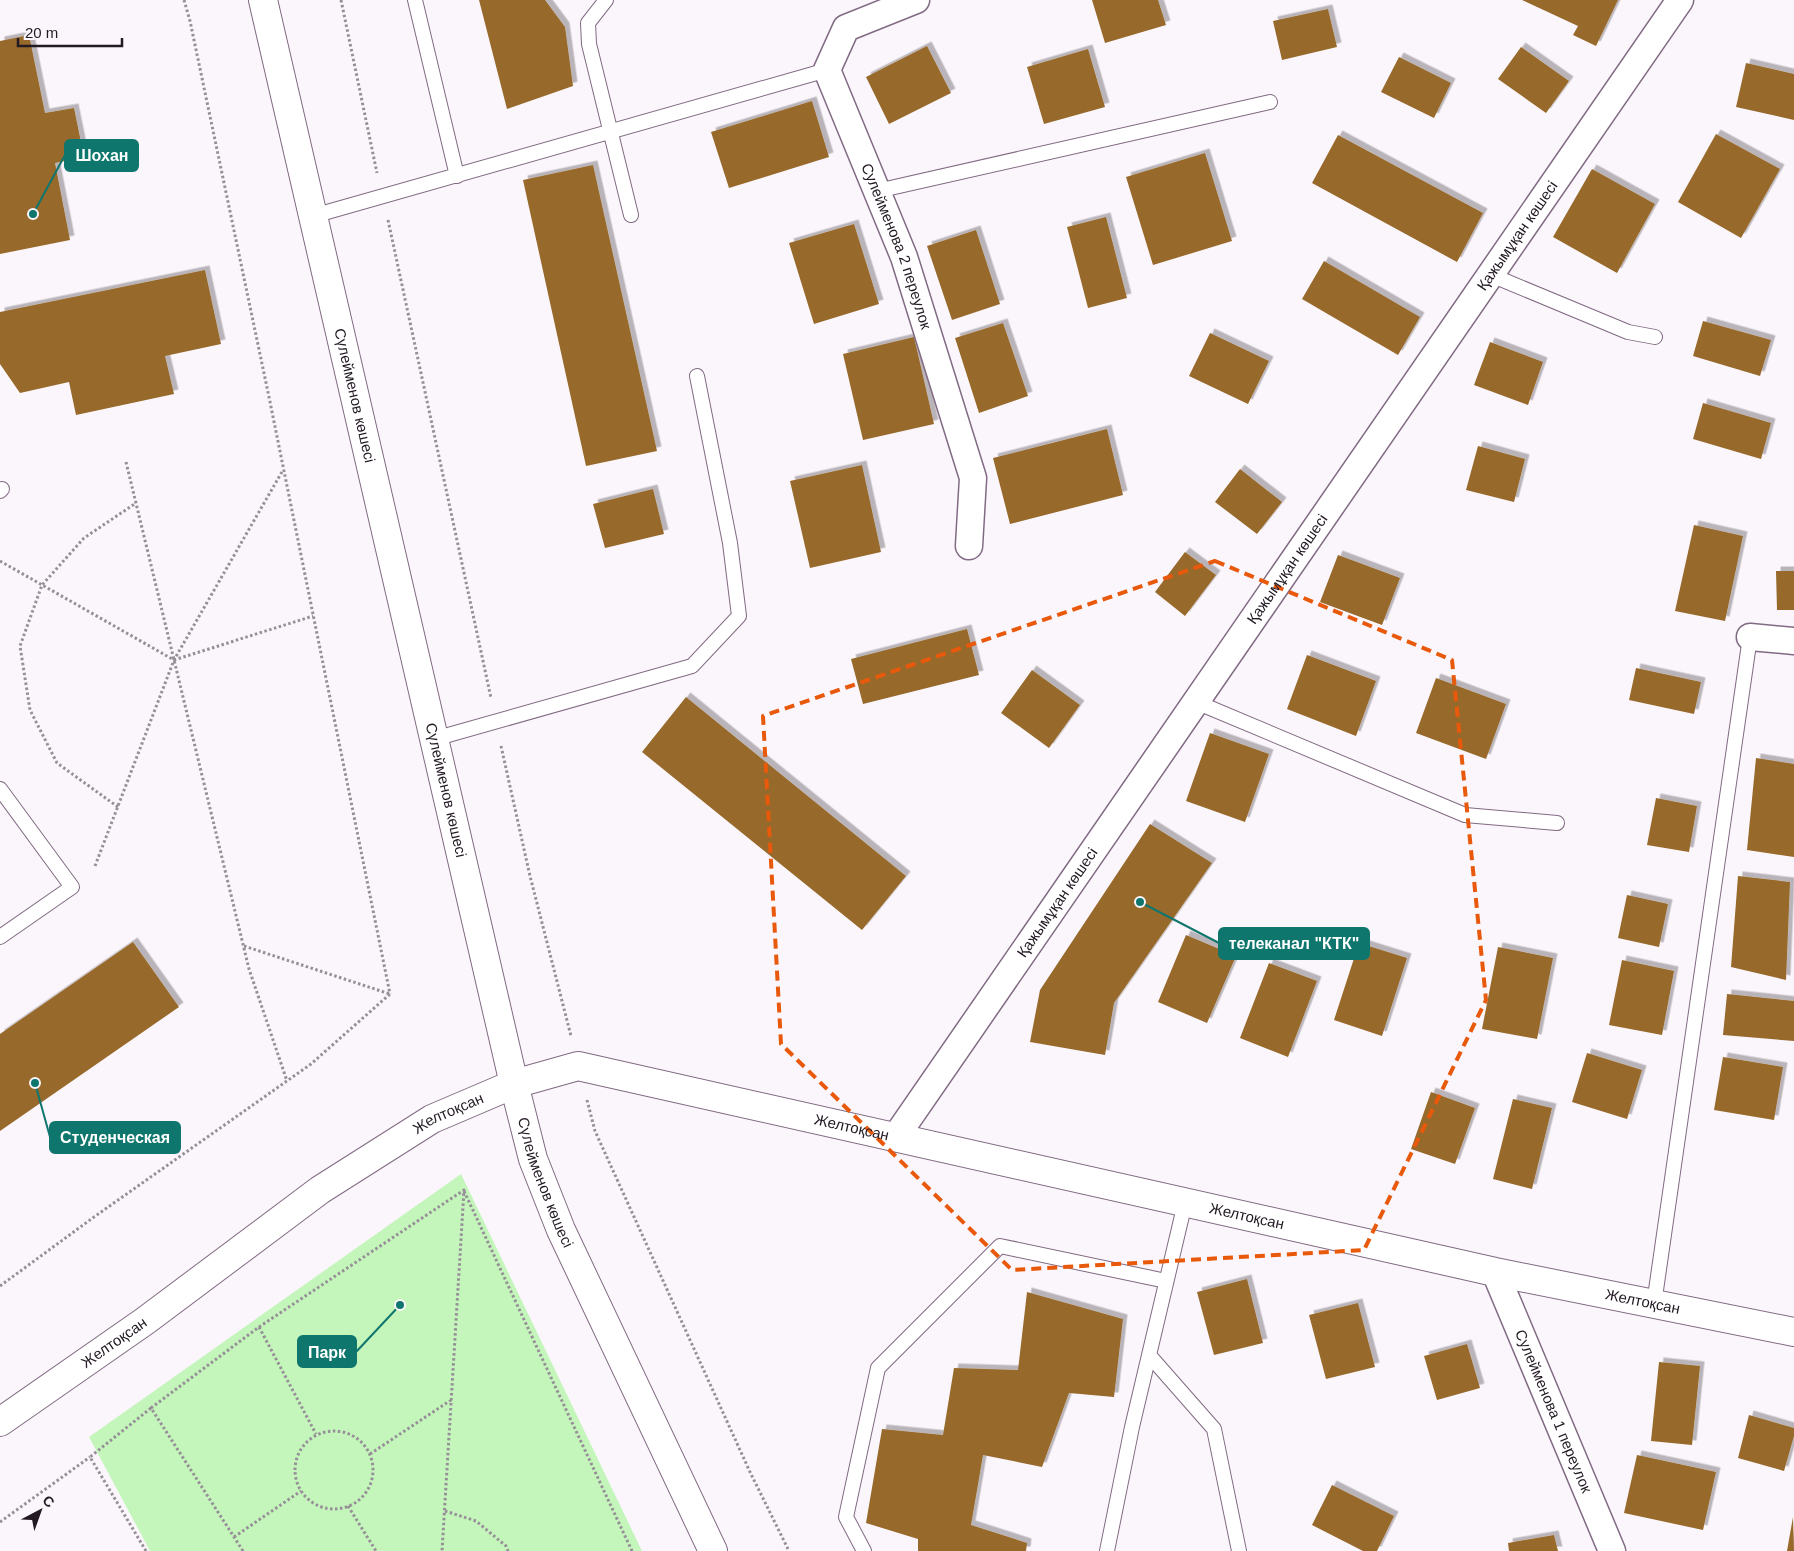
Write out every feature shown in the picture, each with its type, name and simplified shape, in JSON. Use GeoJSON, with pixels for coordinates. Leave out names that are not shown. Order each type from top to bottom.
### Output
{"type":"FeatureCollection","features":[{"type":"Feature","properties":{"kind":"street","name":"Сүлейменов көшесі"},"geometry":{"type":"LineString","coordinates":[[263,0],[533,1159],[561,1230],[713,1551]]}},
{"type":"Feature","properties":{"kind":"street"},"geometry":{"type":"LineString","coordinates":[[827,70],[846,28],[916,0]]}},
{"type":"Feature","properties":{"kind":"street","name":"Қажымұқан көшесі"},"geometry":{"type":"LineString","coordinates":[[895,1138],[1680,0]]}},
{"type":"Feature","properties":{"kind":"street","name":"Сулейменова 2 переулок"},"geometry":{"type":"LineString","coordinates":[[827,70],[904,257],[973,478],[969,546]]}},
{"type":"Feature","properties":{"kind":"street"},"geometry":{"type":"LineString","coordinates":[[1750,637],[1794,641]]}},
{"type":"Feature","properties":{"kind":"street","name":"Желтоқсан"},"geometry":{"type":"LineString","coordinates":[[0,1422],[145,1321],[320,1190],[432,1119],[514,1084],[578,1066],[1495,1272],[1794,1332]]}},
{"type":"Feature","properties":{"kind":"street","name":"Сулейменова 1 переулок"},"geometry":{"type":"LineString","coordinates":[[1495,1272],[1612,1551]]}},
{"type":"Feature","properties":{"kind":"lane"},"geometry":{"type":"LineString","coordinates":[[414,0],[457,176]]}},
{"type":"Feature","properties":{"kind":"lane"},"geometry":{"type":"LineString","coordinates":[[606,0],[588,23],[589,44],[631,215]]}},
{"type":"Feature","properties":{"kind":"lane"},"geometry":{"type":"LineString","coordinates":[[313,216],[827,70]]}},
{"type":"Feature","properties":{"kind":"lane"},"geometry":{"type":"LineString","coordinates":[[877,191],[1270,102]]}},
{"type":"Feature","properties":{"kind":"lane"},"geometry":{"type":"LineString","coordinates":[[1491,275],[1628,332],[1655,337]]}},
{"type":"Feature","properties":{"kind":"lane"},"geometry":{"type":"LineString","coordinates":[[434,739],[692,666],[739,616],[730,543],[697,376]]}},
{"type":"Feature","properties":{"kind":"lane"},"geometry":{"type":"LineString","coordinates":[[1654,1304],[1750,637]]}},
{"type":"Feature","properties":{"kind":"lane"},"geometry":{"type":"LineString","coordinates":[[1196,702],[1465,815],[1557,823]]}},
{"type":"Feature","properties":{"kind":"lane"},"geometry":{"type":"LineString","coordinates":[[0,789],[72,887],[0,937]]}},
{"type":"Feature","properties":{"kind":"lane"},"geometry":{"type":"LineString","coordinates":[[1107,1551],[1132,1427],[1184,1203]]}},
{"type":"Feature","properties":{"kind":"lane"},"geometry":{"type":"LineString","coordinates":[[864,1551],[846,1517],[878,1368],[1000,1246],[1166,1281]]}},
{"type":"Feature","properties":{"kind":"lane"},"geometry":{"type":"LineString","coordinates":[[1150,1355],[1214,1429],[1239,1551]]}},
{"type":"Feature","properties":{"kind":"path"},"geometry":{"type":"LineString","coordinates":[[184,0],[192,30],[390,994]]}},
{"type":"Feature","properties":{"kind":"path"},"geometry":{"type":"LineString","coordinates":[[341,0],[530,876],[595,1131],[750,1472],[789,1551]]}},
{"type":"Feature","properties":{"kind":"path"},"geometry":{"type":"LineString","coordinates":[[126,462],[249,969],[287,1081]]}},
{"type":"Feature","properties":{"kind":"path"},"geometry":{"type":"LineString","coordinates":[[95,866],[174,660],[283,470]]}},
{"type":"Feature","properties":{"kind":"path"},"geometry":{"type":"LineString","coordinates":[[118,807],[57,763],[30,710],[20,646],[42,585],[84,538],[136,503]]}},
{"type":"Feature","properties":{"kind":"path"},"geometry":{"type":"LineString","coordinates":[[0,561],[174,660],[313,616]]}},
{"type":"Feature","properties":{"kind":"path"},"geometry":{"type":"LineString","coordinates":[[243,945],[390,994]]}},
{"type":"Feature","properties":{"kind":"path"},"geometry":{"type":"LineString","coordinates":[[0,1286],[94,1217],[311,1064],[390,994]]}},
{"type":"Feature","properties":{"kind":"path"},"geometry":{"type":"LineString","coordinates":[[0,1522],[90,1457],[151,1408],[259,1327],[464,1190]]}},
{"type":"Feature","properties":{"kind":"path"},"geometry":{"type":"LineString","coordinates":[[442,1551],[464,1190]]}},
{"type":"Feature","properties":{"kind":"path"},"geometry":{"type":"LineString","coordinates":[[464,1190],[632,1551]]}},
{"type":"Feature","properties":{"kind":"path"},"geometry":{"type":"LineString","coordinates":[[259,1327],[316,1434]]}},
{"type":"Feature","properties":{"kind":"path"},"geometry":{"type":"LineString","coordinates":[[370,1454],[451,1400]]}},
{"type":"Feature","properties":{"kind":"path"},"geometry":{"type":"LineString","coordinates":[[151,1408],[243,1551]]}},
{"type":"Feature","properties":{"kind":"path"},"geometry":{"type":"LineString","coordinates":[[329,1431],[353,1436],[363,1444],[370,1454],[373,1466],[372,1479],[367,1491],[359,1500],[348,1506],[335,1509],[322,1507],[310,1501],[301,1491],[296,1479],[295,1466],[298,1453],[306,1442],[316,1434],[329,1431]]}},
{"type":"Feature","properties":{"kind":"path"},"geometry":{"type":"LineString","coordinates":[[90,1457],[146,1551]]}},
{"type":"Feature","properties":{"kind":"path"},"geometry":{"type":"LineString","coordinates":[[234,1537],[301,1491]]}},
{"type":"Feature","properties":{"kind":"path"},"geometry":{"type":"LineString","coordinates":[[348,1506],[376,1551]]}},
{"type":"Feature","properties":{"kind":"path"},"geometry":{"type":"LineString","coordinates":[[445,1511],[476,1522],[506,1546],[508,1551]]}},
{"type":"Feature","properties":{"kind":"highlighted area"},"geometry":{"type":"Polygon","coordinates":[[[1215,561],[1452,660],[1486,1000],[1364,1250],[1012,1270],[781,1044],[763,716],[1215,561]]]}},
{"type":"Feature","properties":{"kind":"green space"},"geometry":{"type":"Polygon","coordinates":[[[461,1174],[642,1551],[150,1551],[89,1437],[461,1174]]]}},
{"type":"Feature","properties":{"kind":"building"},"geometry":{"type":"Polygon","coordinates":[[[479,0],[545,0],[565,27],[573,86],[507,109],[479,0]]]}},
{"type":"Feature","properties":{"kind":"building"},"geometry":{"type":"Polygon","coordinates":[[[1092,0],[1158,0],[1166,25],[1105,43],[1092,0]]]}},
{"type":"Feature","properties":{"kind":"building"},"geometry":{"type":"Polygon","coordinates":[[[1522,0],[1618,0],[1596,46],[1573,35],[1578,26],[1522,0]]]}},
{"type":"Feature","properties":{"kind":"building"},"geometry":{"type":"Polygon","coordinates":[[[1328,9],[1337,47],[1282,60],[1273,21],[1328,9]]]}},
{"type":"Feature","properties":{"kind":"building"},"geometry":{"type":"Polygon","coordinates":[[[29,35],[45,113],[74,108],[84,157],[55,163],[70,240],[0,254],[0,41],[29,35]]]}},
{"type":"Feature","properties":{"kind":"building"},"geometry":{"type":"Polygon","coordinates":[[[927,46],[951,93],[889,124],[866,77],[927,46]]]}},
{"type":"Feature","properties":{"kind":"building"},"geometry":{"type":"Polygon","coordinates":[[[1521,47],[1569,81],[1546,113],[1498,79],[1521,47]]]}},
{"type":"Feature","properties":{"kind":"building"},"geometry":{"type":"Polygon","coordinates":[[[1088,49],[1105,107],[1044,124],[1027,67],[1088,49]]]}},
{"type":"Feature","properties":{"kind":"building"},"geometry":{"type":"Polygon","coordinates":[[[1399,57],[1451,83],[1434,118],[1381,92],[1399,57]]]}},
{"type":"Feature","properties":{"kind":"building"},"geometry":{"type":"Polygon","coordinates":[[[1746,63],[1794,74],[1794,120],[1736,107],[1746,63]]]}},
{"type":"Feature","properties":{"kind":"building"},"geometry":{"type":"Polygon","coordinates":[[[812,101],[829,157],[729,188],[711,132],[812,101]]]}},
{"type":"Feature","properties":{"kind":"building"},"geometry":{"type":"Polygon","coordinates":[[[1716,134],[1780,169],[1741,238],[1678,202],[1716,134]]]}},
{"type":"Feature","properties":{"kind":"building"},"geometry":{"type":"Polygon","coordinates":[[[1338,135],[1483,213],[1457,262],[1312,183],[1338,135]]]}},
{"type":"Feature","properties":{"kind":"building"},"geometry":{"type":"Polygon","coordinates":[[[1205,153],[1232,241],[1153,265],[1126,177],[1205,153]]]}},
{"type":"Feature","properties":{"kind":"building"},"geometry":{"type":"Polygon","coordinates":[[[593,165],[657,451],[586,466],[523,180],[593,165]]]}},
{"type":"Feature","properties":{"kind":"building"},"geometry":{"type":"Polygon","coordinates":[[[1592,169],[1655,204],[1617,273],[1553,237],[1592,169]]]}},
{"type":"Feature","properties":{"kind":"building"},"geometry":{"type":"Polygon","coordinates":[[[1106,217],[1127,298],[1088,308],[1067,227],[1106,217]]]}},
{"type":"Feature","properties":{"kind":"building"},"geometry":{"type":"Polygon","coordinates":[[[854,224],[879,304],[814,324],[789,243],[854,224]]]}},
{"type":"Feature","properties":{"kind":"building"},"geometry":{"type":"Polygon","coordinates":[[[976,230],[1000,304],[952,320],[927,246],[976,230]]]}},
{"type":"Feature","properties":{"kind":"building"},"geometry":{"type":"Polygon","coordinates":[[[1324,261],[1420,317],[1398,355],[1302,299],[1324,261]]]}},
{"type":"Feature","properties":{"kind":"building"},"geometry":{"type":"Polygon","coordinates":[[[205,270],[221,344],[165,356],[174,394],[76,415],[69,382],[20,393],[0,364],[0,312],[205,270]]]}},
{"type":"Feature","properties":{"kind":"building"},"geometry":{"type":"Polygon","coordinates":[[[1703,321],[1771,340],[1760,376],[1693,356],[1703,321]]]}},
{"type":"Feature","properties":{"kind":"building"},"geometry":{"type":"Polygon","coordinates":[[[1003,323],[1028,396],[979,413],[955,338],[1003,323]]]}},
{"type":"Feature","properties":{"kind":"building"},"geometry":{"type":"Polygon","coordinates":[[[1210,333],[1269,361],[1248,404],[1189,376],[1210,333]]]}},
{"type":"Feature","properties":{"kind":"building"},"geometry":{"type":"Polygon","coordinates":[[[914,337],[934,424],[863,440],[843,354],[914,337]]]}},
{"type":"Feature","properties":{"kind":"building"},"geometry":{"type":"Polygon","coordinates":[[[1490,342],[1543,362],[1528,405],[1474,385],[1490,342]]]}},
{"type":"Feature","properties":{"kind":"building"},"geometry":{"type":"Polygon","coordinates":[[[1703,403],[1771,423],[1761,459],[1693,439],[1703,403]]]}},
{"type":"Feature","properties":{"kind":"building"},"geometry":{"type":"Polygon","coordinates":[[[1107,429],[1123,495],[1010,524],[993,458],[1107,429]]]}},
{"type":"Feature","properties":{"kind":"building"},"geometry":{"type":"Polygon","coordinates":[[[1478,446],[1525,459],[1514,502],[1466,490],[1478,446]]]}},
{"type":"Feature","properties":{"kind":"building"},"geometry":{"type":"Polygon","coordinates":[[[862,465],[881,552],[810,568],[790,481],[862,465]]]}},
{"type":"Feature","properties":{"kind":"building"},"geometry":{"type":"Polygon","coordinates":[[[1240,469],[1282,502],[1257,534],[1215,502],[1240,469]]]}},
{"type":"Feature","properties":{"kind":"building"},"geometry":{"type":"Polygon","coordinates":[[[653,489],[664,534],[605,548],[593,504],[653,489]]]}},
{"type":"Feature","properties":{"kind":"building"},"geometry":{"type":"Polygon","coordinates":[[[1694,525],[1743,536],[1725,621],[1675,611],[1694,525]]]}},
{"type":"Feature","properties":{"kind":"building"},"geometry":{"type":"Polygon","coordinates":[[[1185,552],[1216,575],[1185,616],[1155,592],[1185,552]]]}},
{"type":"Feature","properties":{"kind":"building"},"geometry":{"type":"Polygon","coordinates":[[[1338,555],[1400,578],[1382,625],[1320,602],[1338,555]]]}},
{"type":"Feature","properties":{"kind":"building"},"geometry":{"type":"Polygon","coordinates":[[[1776,571],[1794,571],[1794,610],[1777,610],[1776,571]]]}},
{"type":"Feature","properties":{"kind":"building"},"geometry":{"type":"Polygon","coordinates":[[[967,629],[979,675],[863,704],[851,659],[967,629]]]}},
{"type":"Feature","properties":{"kind":"building"},"geometry":{"type":"Polygon","coordinates":[[[1307,655],[1376,681],[1356,736],[1287,709],[1307,655]]]}},
{"type":"Feature","properties":{"kind":"building"},"geometry":{"type":"Polygon","coordinates":[[[1636,668],[1701,682],[1694,714],[1629,700],[1636,668]]]}},
{"type":"Feature","properties":{"kind":"building"},"geometry":{"type":"Polygon","coordinates":[[[1032,670],[1080,705],[1049,748],[1001,713],[1032,670]]]}},
{"type":"Feature","properties":{"kind":"building"},"geometry":{"type":"Polygon","coordinates":[[[1436,678],[1506,704],[1486,759],[1416,733],[1436,678]]]}},
{"type":"Feature","properties":{"kind":"building"},"geometry":{"type":"Polygon","coordinates":[[[686,697],[906,876],[862,930],[642,752],[686,697]]]}},
{"type":"Feature","properties":{"kind":"building"},"geometry":{"type":"Polygon","coordinates":[[[1210,733],[1269,754],[1245,822],[1186,801],[1210,733]]]}},
{"type":"Feature","properties":{"kind":"building"},"geometry":{"type":"Polygon","coordinates":[[[1756,758],[1794,764],[1794,857],[1747,850],[1756,758]]]}},
{"type":"Feature","properties":{"kind":"building"},"geometry":{"type":"Polygon","coordinates":[[[1656,798],[1697,806],[1689,852],[1647,845],[1656,798]]]}},
{"type":"Feature","properties":{"kind":"building"},"geometry":{"type":"Polygon","coordinates":[[[1150,824],[1212,863],[1114,1003],[1105,1055],[1030,1042],[1040,990],[1150,824]]]}},
{"type":"Feature","properties":{"kind":"building"},"geometry":{"type":"Polygon","coordinates":[[[1738,876],[1790,882],[1786,980],[1731,967],[1738,876]]]}},
{"type":"Feature","properties":{"kind":"building"},"geometry":{"type":"Polygon","coordinates":[[[1627,895],[1668,904],[1659,947],[1618,938],[1627,895]]]}},
{"type":"Feature","properties":{"kind":"building"},"geometry":{"type":"Polygon","coordinates":[[[1186,935],[1236,956],[1207,1023],[1158,1002],[1186,935]]]}},
{"type":"Feature","properties":{"kind":"building"},"geometry":{"type":"Polygon","coordinates":[[[133,942],[179,1007],[0,1131],[0,1034],[133,942]]]}},
{"type":"Feature","properties":{"kind":"building"},"geometry":{"type":"Polygon","coordinates":[[[1359,943],[1407,958],[1382,1036],[1334,1020],[1359,943]]]}},
{"type":"Feature","properties":{"kind":"building"},"geometry":{"type":"Polygon","coordinates":[[[1498,947],[1553,958],[1537,1039],[1482,1029],[1498,947]]]}},
{"type":"Feature","properties":{"kind":"building"},"geometry":{"type":"Polygon","coordinates":[[[1622,960],[1674,971],[1662,1035],[1609,1025],[1622,960]]]}},
{"type":"Feature","properties":{"kind":"building"},"geometry":{"type":"Polygon","coordinates":[[[1269,963],[1317,981],[1288,1057],[1240,1038],[1269,963]]]}},
{"type":"Feature","properties":{"kind":"building"},"geometry":{"type":"Polygon","coordinates":[[[1727,994],[1794,1001],[1794,1041],[1723,1035],[1727,994]]]}},
{"type":"Feature","properties":{"kind":"building"},"geometry":{"type":"Polygon","coordinates":[[[1587,1053],[1642,1070],[1627,1119],[1572,1102],[1587,1053]]]}},
{"type":"Feature","properties":{"kind":"building"},"geometry":{"type":"Polygon","coordinates":[[[1723,1057],[1783,1067],[1774,1120],[1714,1110],[1723,1057]]]}},
{"type":"Feature","properties":{"kind":"building"},"geometry":{"type":"Polygon","coordinates":[[[1431,1092],[1475,1108],[1455,1164],[1411,1149],[1431,1092]]]}},
{"type":"Feature","properties":{"kind":"building"},"geometry":{"type":"Polygon","coordinates":[[[1513,1099],[1552,1108],[1532,1189],[1493,1179],[1513,1099]]]}},
{"type":"Feature","properties":{"kind":"building"},"geometry":{"type":"Polygon","coordinates":[[[1247,1279],[1263,1343],[1214,1355],[1197,1292],[1247,1279]]]}},
{"type":"Feature","properties":{"kind":"building"},"geometry":{"type":"Polygon","coordinates":[[[1027,1292],[1123,1319],[1114,1397],[1069,1393],[1042,1467],[983,1455],[971,1525],[1027,1543],[1026,1551],[918,1551],[918,1539],[866,1523],[882,1429],[943,1435],[954,1368],[1018,1370],[1027,1292]]]}},
{"type":"Feature","properties":{"kind":"building"},"geometry":{"type":"Polygon","coordinates":[[[1358,1303],[1375,1367],[1326,1379],[1309,1315],[1358,1303]]]}},
{"type":"Feature","properties":{"kind":"building"},"geometry":{"type":"Polygon","coordinates":[[[1467,1344],[1480,1388],[1437,1400],[1424,1356],[1467,1344]]]}},
{"type":"Feature","properties":{"kind":"building"},"geometry":{"type":"Polygon","coordinates":[[[1659,1362],[1700,1366],[1692,1445],[1651,1441],[1659,1362]]]}},
{"type":"Feature","properties":{"kind":"building"},"geometry":{"type":"Polygon","coordinates":[[[1749,1415],[1794,1428],[1794,1436],[1784,1471],[1738,1458],[1749,1415]]]}},
{"type":"Feature","properties":{"kind":"building"},"geometry":{"type":"Polygon","coordinates":[[[1637,1455],[1716,1472],[1703,1530],[1624,1513],[1637,1455]]]}},
{"type":"Feature","properties":{"kind":"building"},"geometry":{"type":"Polygon","coordinates":[[[1332,1485],[1394,1516],[1377,1551],[1363,1551],[1312,1525],[1332,1485]]]}},
{"type":"Feature","properties":{"kind":"building"},"geometry":{"type":"Polygon","coordinates":[[[1793,1517],[1794,1551],[1787,1551],[1793,1517]]]}},
{"type":"Feature","properties":{"kind":"building"},"geometry":{"type":"Polygon","coordinates":[[[1554,1535],[1558,1551],[1509,1551],[1508,1543],[1554,1535]]]}},
{"type":"Feature","properties":{"kind":"place","name":"Шохан"},"geometry":{"type":"Point","coordinates":[33,214]}},
{"type":"Feature","properties":{"kind":"place","name":"телеканал \"КТК\""},"geometry":{"type":"Point","coordinates":[1140,902]}},
{"type":"Feature","properties":{"kind":"place","name":"Студенческая"},"geometry":{"type":"Point","coordinates":[35,1083]}},
{"type":"Feature","properties":{"kind":"place","name":"Парк"},"geometry":{"type":"Point","coordinates":[400,1305]}}]}
